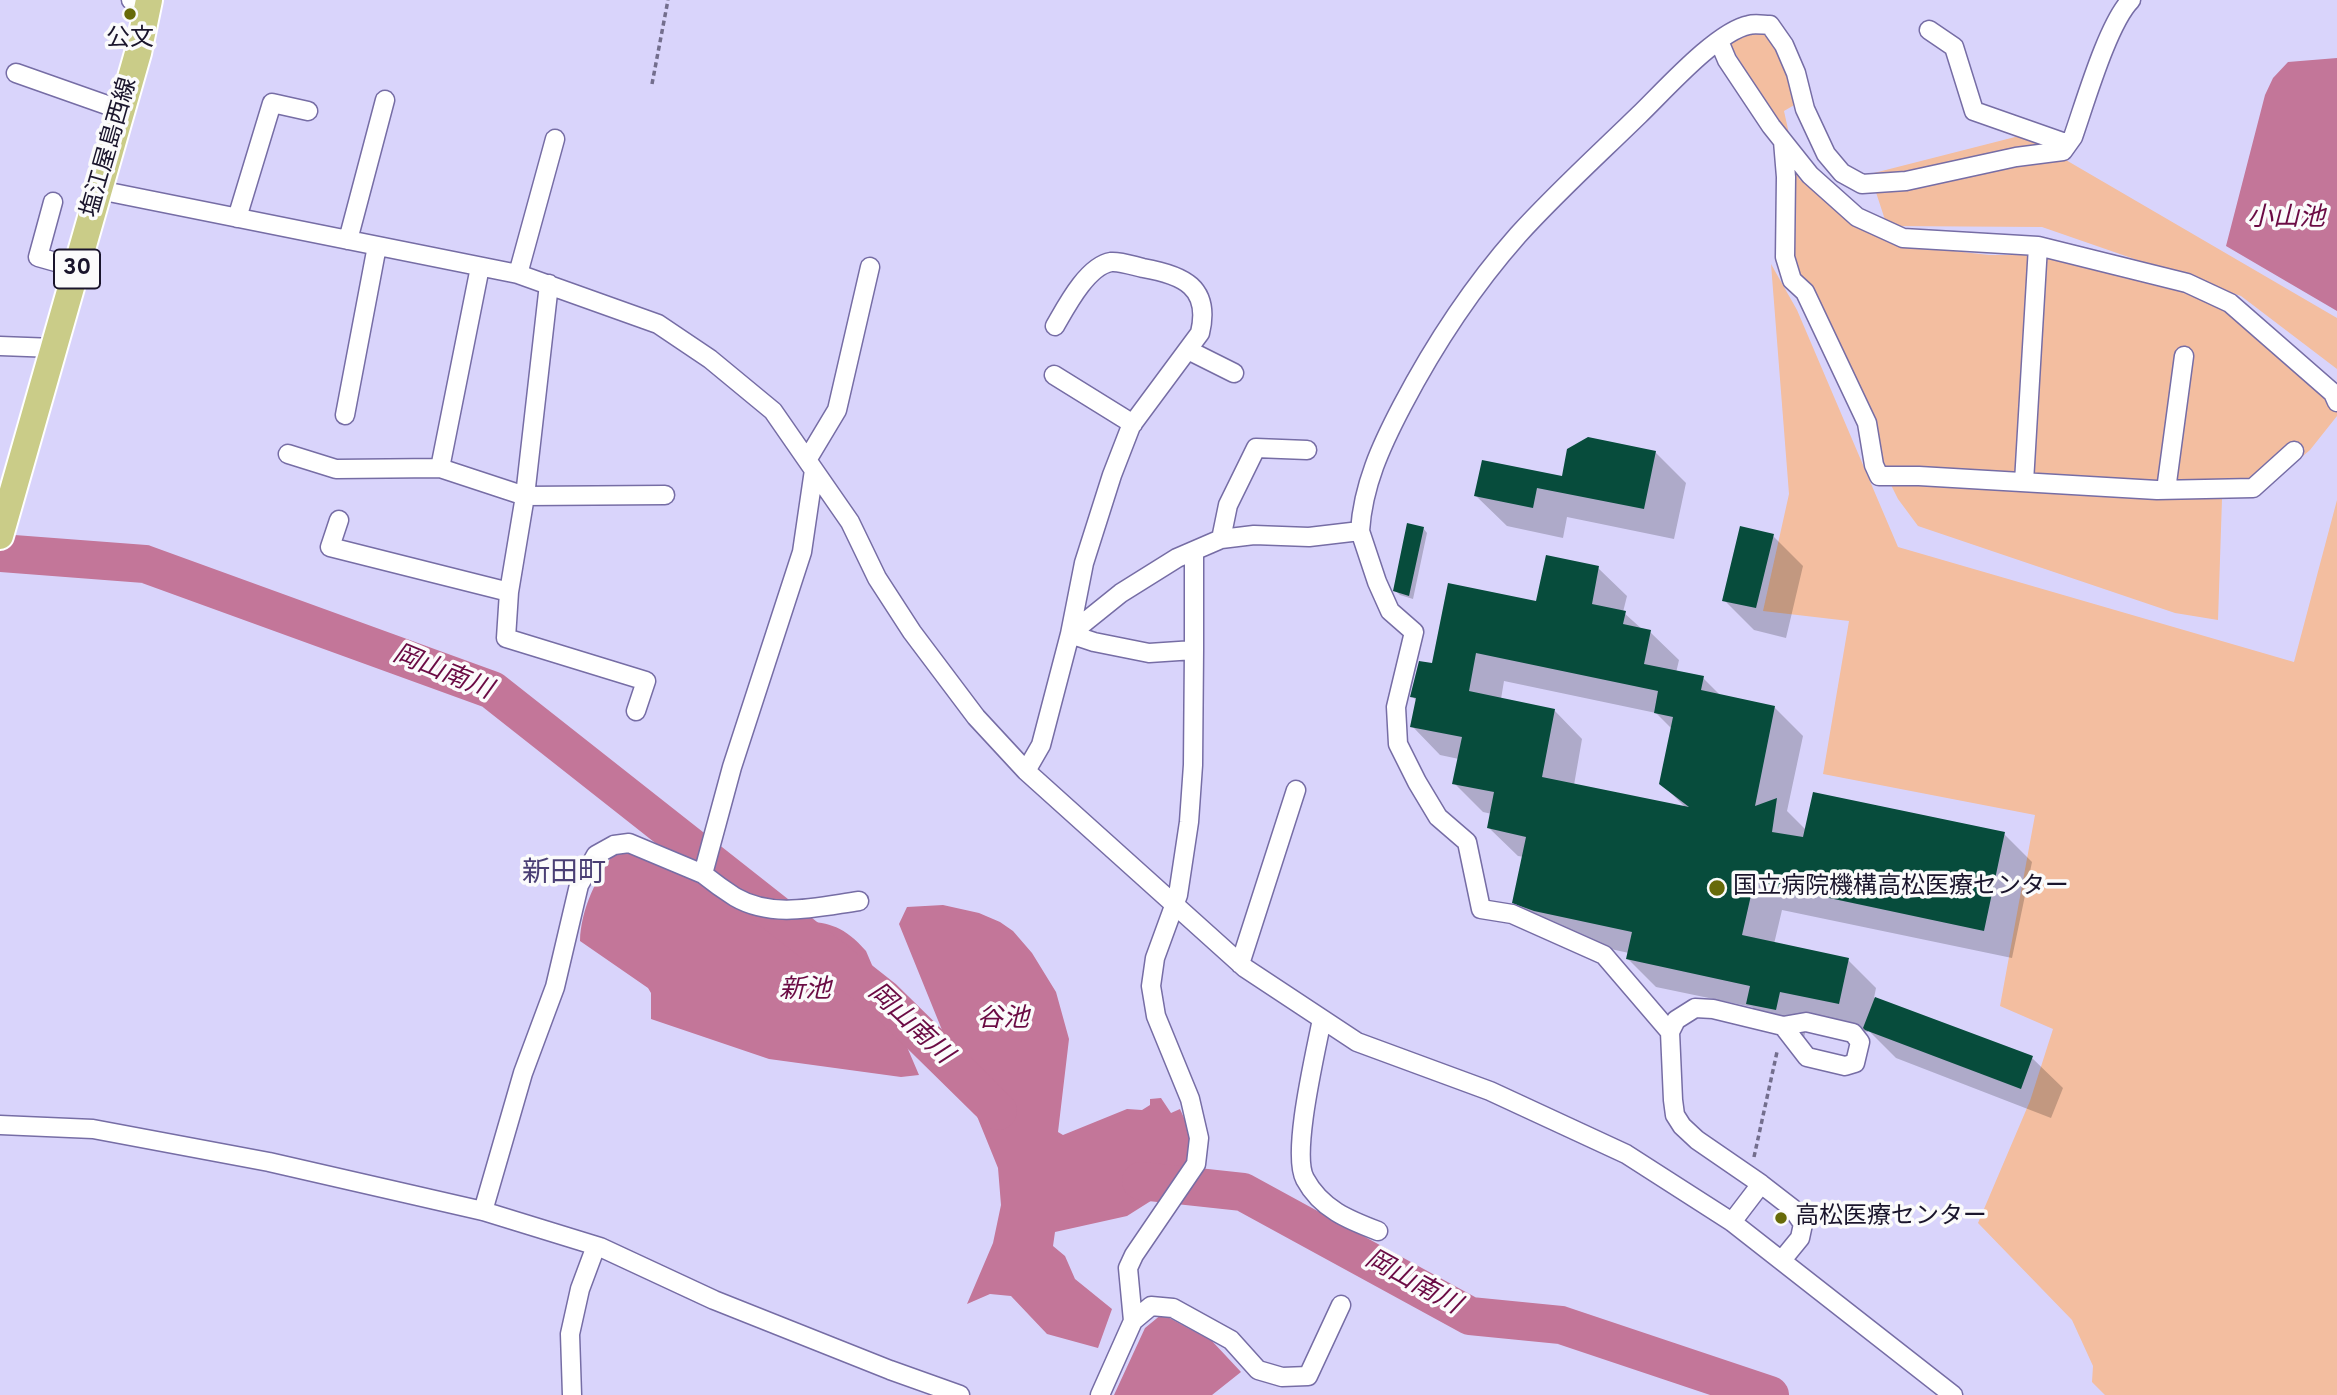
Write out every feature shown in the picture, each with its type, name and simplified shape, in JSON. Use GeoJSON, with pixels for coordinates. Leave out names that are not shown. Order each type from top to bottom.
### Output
{"type":"FeatureCollection","features":[{"type":"Feature","properties":{"kind":"main road","name":"塩江屋島西線"},"geometry":{"type":"LineString","coordinates":[[0,537],[138,53],[143,0]]}},
{"type":"Feature","properties":{"kind":"street"},"geometry":{"type":"LineString","coordinates":[[1670,1032],[1604,955],[1512,914],[1480,909],[1467,842],[1438,817],[1416,782],[1398,744],[1396,707],[1414,632],[1390,611],[1360,531],[1362,502],[1385,439],[1422,369],[1471,294],[1518,235],[1731,31],[1749,24],[1770,25],[1784,45],[1796,73],[1805,109],[1826,154],[1842,173],[1862,184],[1906,181],[2063,151],[2073,137],[2113,29],[2123,8],[2132,0]]}},
{"type":"Feature","properties":{"kind":"street"},"geometry":{"type":"LineString","coordinates":[[1928,30],[1954,47],[1974,111],[2068,144]]}},
{"type":"Feature","properties":{"kind":"street"},"geometry":{"type":"LineString","coordinates":[[1719,41],[1727,60],[1783,141],[1810,175],[1857,217],[1903,238],[2038,246],[2187,283],[2230,303],[2333,393],[2337,402]]}},
{"type":"Feature","properties":{"kind":"street"},"geometry":{"type":"LineString","coordinates":[[16,73],[121,110]]}},
{"type":"Feature","properties":{"kind":"street"},"geometry":{"type":"LineString","coordinates":[[348,240],[385,100]]}},
{"type":"Feature","properties":{"kind":"street"},"geometry":{"type":"LineString","coordinates":[[237,218],[272,103],[308,111]]}},
{"type":"Feature","properties":{"kind":"street"},"geometry":{"type":"LineString","coordinates":[[519,274],[555,139]]}},
{"type":"Feature","properties":{"kind":"street"},"geometry":{"type":"LineString","coordinates":[[1783,141],[1787,177],[1785,257],[1792,280],[1805,292],[1867,423],[1874,465],[1879,476],[2166,490],[2253,488],[2294,451]]}},
{"type":"Feature","properties":{"kind":"street"},"geometry":{"type":"LineString","coordinates":[[99,190],[519,274],[658,324],[669,331],[710,359],[773,411],[850,522],[877,578],[912,632],[976,716],[1026,771],[1240,964],[1357,1042],[1490,1091],[1626,1154],[1732,1222],[1953,1395]]}},
{"type":"Feature","properties":{"kind":"street"},"geometry":{"type":"LineString","coordinates":[[53,202],[37,257],[77,268]]}},
{"type":"Feature","properties":{"kind":"street"},"geometry":{"type":"LineString","coordinates":[[345,415],[377,246]]}},
{"type":"Feature","properties":{"kind":"street"},"geometry":{"type":"LineString","coordinates":[[2024,482],[2038,246]]}},
{"type":"Feature","properties":{"kind":"street"},"geometry":{"type":"LineString","coordinates":[[1026,771],[1041,745],[1070,634],[1084,563],[1112,475],[1133,424],[1200,333],[1203,318],[1201,298],[1188,283],[1167,272],[1112,262],[1097,269],[1074,293],[1055,326]]}},
{"type":"Feature","properties":{"kind":"street"},"geometry":{"type":"LineString","coordinates":[[440,468],[480,267]]}},
{"type":"Feature","properties":{"kind":"street"},"geometry":{"type":"LineString","coordinates":[[703,874],[732,767],[802,552],[811,465],[837,410],[870,267]]}},
{"type":"Feature","properties":{"kind":"street"},"geometry":{"type":"LineString","coordinates":[[549,284],[525,496],[509,592],[506,638],[646,681],[636,711]]}},
{"type":"Feature","properties":{"kind":"street"},"geometry":{"type":"LineString","coordinates":[[0,346],[54,348]]}},
{"type":"Feature","properties":{"kind":"street"},"geometry":{"type":"LineString","coordinates":[[1188,350],[1234,373]]}},
{"type":"Feature","properties":{"kind":"street"},"geometry":{"type":"LineString","coordinates":[[2166,490],[2184,356]]}},
{"type":"Feature","properties":{"kind":"street"},"geometry":{"type":"LineString","coordinates":[[1054,375],[1133,424]]}},
{"type":"Feature","properties":{"kind":"street"},"geometry":{"type":"LineString","coordinates":[[1221,539],[1228,505],[1256,448],[1307,450]]}},
{"type":"Feature","properties":{"kind":"street"},"geometry":{"type":"LineString","coordinates":[[288,454],[335,469],[440,468],[525,496],[665,495]]}},
{"type":"Feature","properties":{"kind":"street"},"geometry":{"type":"LineString","coordinates":[[339,520],[330,547],[509,592]]}},
{"type":"Feature","properties":{"kind":"street"},"geometry":{"type":"LineString","coordinates":[[1070,634],[1121,593],[1177,558],[1221,539],[1254,535],[1309,537],[1360,531]]}},
{"type":"Feature","properties":{"kind":"street"},"geometry":{"type":"LineString","coordinates":[[1133,1321],[1128,1268],[1196,1164],[1199,1138],[1190,1099],[1156,1016],[1151,986],[1156,958],[1178,895],[1189,822],[1193,765],[1194,552]]}},
{"type":"Feature","properties":{"kind":"street"},"geometry":{"type":"LineString","coordinates":[[1070,634],[1094,642],[1149,653],[1194,650]]}},
{"type":"Feature","properties":{"kind":"street"},"geometry":{"type":"LineString","coordinates":[[1240,964],[1296,790]]}},
{"type":"Feature","properties":{"kind":"street"},"geometry":{"type":"LineString","coordinates":[[483,1212],[523,1073],[555,987],[579,885],[596,855],[614,845],[629,843],[703,874],[735,897],[753,905],[792,912],[859,901]]}},
{"type":"Feature","properties":{"kind":"street"},"geometry":{"type":"LineString","coordinates":[[1782,1260],[1800,1238],[1803,1224],[1792,1208],[1697,1140],[1682,1126],[1675,1115],[1670,1032],[1676,1020],[1695,1008],[1713,1009],[1783,1026]]}},
{"type":"Feature","properties":{"kind":"street"},"geometry":{"type":"LineString","coordinates":[[1322,1019],[1300,1142],[1303,1177],[1316,1195],[1340,1216],[1378,1231]]}},
{"type":"Feature","properties":{"kind":"street"},"geometry":{"type":"LineString","coordinates":[[0,1125],[93,1129],[269,1162],[483,1212],[596,1246],[714,1300],[960,1395]]}},
{"type":"Feature","properties":{"kind":"street"},"geometry":{"type":"LineString","coordinates":[[1732,1222],[1755,1180]]}},
{"type":"Feature","properties":{"kind":"street"},"geometry":{"type":"LineString","coordinates":[[572,1395],[570,1334],[580,1289],[596,1246]]}},
{"type":"Feature","properties":{"kind":"street"},"geometry":{"type":"LineString","coordinates":[[1100,1395],[1133,1321],[1151,1306],[1172,1308],[1231,1340],[1258,1370],[1282,1377],[1308,1376],[1341,1305]]}},
{"type":"Feature","properties":{"kind":"path"},"geometry":{"type":"LineString","coordinates":[[652,84],[668,0]]}},
{"type":"Feature","properties":{"kind":"path"},"geometry":{"type":"LineString","coordinates":[[1755,1180],[1783,1026]]}},
{"type":"Feature","properties":{"kind":"shaded area"},"geometry":{"type":"Polygon","coordinates":[[[1745,31],[1771,31],[1794,71],[1796,104],[1784,111],[1799,179],[1856,225],[1901,245],[1989,255],[2042,255],[2185,288],[2226,305],[2337,404],[2337,416],[2310,450],[2264,489],[2222,499],[2218,620],[2175,613],[1918,526],[1898,499],[1881,465],[1791,257],[1794,181],[1770,112],[1728,41],[1745,31]]]}},
{"type":"Feature","properties":{"kind":"shaded area"},"geometry":{"type":"Polygon","coordinates":[[[2023,135],[2337,318],[2337,369],[2241,296],[2042,227],[1887,226],[1870,174],[2023,135]]]}},
{"type":"Feature","properties":{"kind":"shaded area"},"geometry":{"type":"Polygon","coordinates":[[[1771,264],[1797,310],[1898,547],[2294,662],[2337,500],[2337,1395],[2105,1395],[2092,1382],[2093,1366],[2072,1320],[1978,1223],[2030,1101],[2053,1029],[2000,1006],[2035,815],[1823,774],[1849,621],[1763,611],[1789,494],[1771,264]]]}},
{"type":"Feature","properties":{"kind":"water","name":"小山池"},"geometry":{"type":"Polygon","coordinates":[[[2337,58],[2337,311],[2226,246],[2265,95],[2273,78],[2288,62],[2337,58]]]}},
{"type":"Feature","properties":{"kind":"water","name":"新池"},"geometry":{"type":"Polygon","coordinates":[[[627,849],[692,878],[746,913],[762,919],[822,923],[851,936],[866,951],[919,1075],[901,1077],[769,1059],[651,1019],[651,993],[648,988],[580,941],[583,917],[596,882],[615,852],[627,849]]]}},
{"type":"Feature","properties":{"kind":"water","name":"谷池"},"geometry":{"type":"Polygon","coordinates":[[[943,905],[979,913],[1013,931],[1032,953],[1056,992],[1069,1039],[1058,1132],[1063,1135],[1127,1109],[1142,1110],[1150,1105],[1150,1099],[1161,1098],[1171,1113],[1180,1109],[1192,1136],[1190,1163],[1165,1192],[1127,1216],[1055,1232],[1053,1246],[1065,1256],[1075,1279],[1112,1309],[1098,1348],[1047,1334],[1011,1296],[990,1294],[967,1304],[993,1243],[1001,1205],[998,1168],[899,924],[907,907],[943,905]]]}},
{"type":"Feature","properties":{"kind":"water"},"geometry":{"type":"Polygon","coordinates":[[[1162,1314],[1212,1341],[1241,1372],[1212,1395],[1114,1395],[1145,1328],[1162,1314]]]}},
{"type":"Feature","properties":{"kind":"building"},"geometry":{"type":"Polygon","coordinates":[[[1588,437],[1656,451],[1644,509],[1537,488],[1533,508],[1474,496],[1482,460],[1562,476],[1567,449],[1588,437]]]}},
{"type":"Feature","properties":{"kind":"building"},"geometry":{"type":"Polygon","coordinates":[[[1407,523],[1424,527],[1409,596],[1393,591],[1407,523]]]}},
{"type":"Feature","properties":{"kind":"building"},"geometry":{"type":"Polygon","coordinates":[[[1740,526],[1774,534],[1756,608],[1722,601],[1740,526]]]}},
{"type":"Feature","properties":{"kind":"building"},"geometry":{"type":"Polygon","coordinates":[[[1546,555],[1599,566],[1592,604],[1626,611],[1623,624],[1651,630],[1644,664],[1704,676],[1701,690],[1775,706],[1755,806],[1777,798],[1772,832],[1803,837],[1813,792],[2005,832],[1984,931],[1754,882],[1742,935],[1849,958],[1839,1004],[1780,992],[1776,1010],[1746,1004],[1750,986],[1626,959],[1632,932],[1534,911],[1512,903],[1526,837],[1487,828],[1494,792],[1452,784],[1462,737],[1410,727],[1416,698],[1410,697],[1419,661],[1432,663],[1448,583],[1536,601],[1546,555]],[[1476,653],[1469,691],[1555,709],[1542,777],[1689,807],[1659,784],[1673,717],[1654,713],[1658,691],[1476,653]]]}},
{"type":"Feature","properties":{"kind":"building"},"geometry":{"type":"Polygon","coordinates":[[[1875,997],[2033,1056],[2021,1089],[1865,1030],[1863,1028],[1875,997]]]}},
{"type":"Feature","properties":{"kind":"waterway","name":"岡山南川"},"geometry":{"type":"LineString","coordinates":[[0,553],[145,564],[492,690],[884,999],[998,1111]]}},
{"type":"Feature","properties":{"kind":"waterway","name":"岡山南川"},"geometry":{"type":"LineString","coordinates":[[1141,1181],[1243,1192],[1470,1316],[1561,1325],[1770,1395]]}},
{"type":"Feature","properties":{"kind":"place","name":"公文"},"geometry":{"type":"Point","coordinates":[130,14]}},
{"type":"Feature","properties":{"kind":"place","name":"国立病院機構高松医療センター"},"geometry":{"type":"Point","coordinates":[1717,888]}},
{"type":"Feature","properties":{"kind":"place","name":"高松医療センター"},"geometry":{"type":"Point","coordinates":[1781,1218]}},
{"type":"Feature","properties":{"kind":"district","name":"新田町"},"geometry":{"type":"Point","coordinates":[564,875]}}]}
